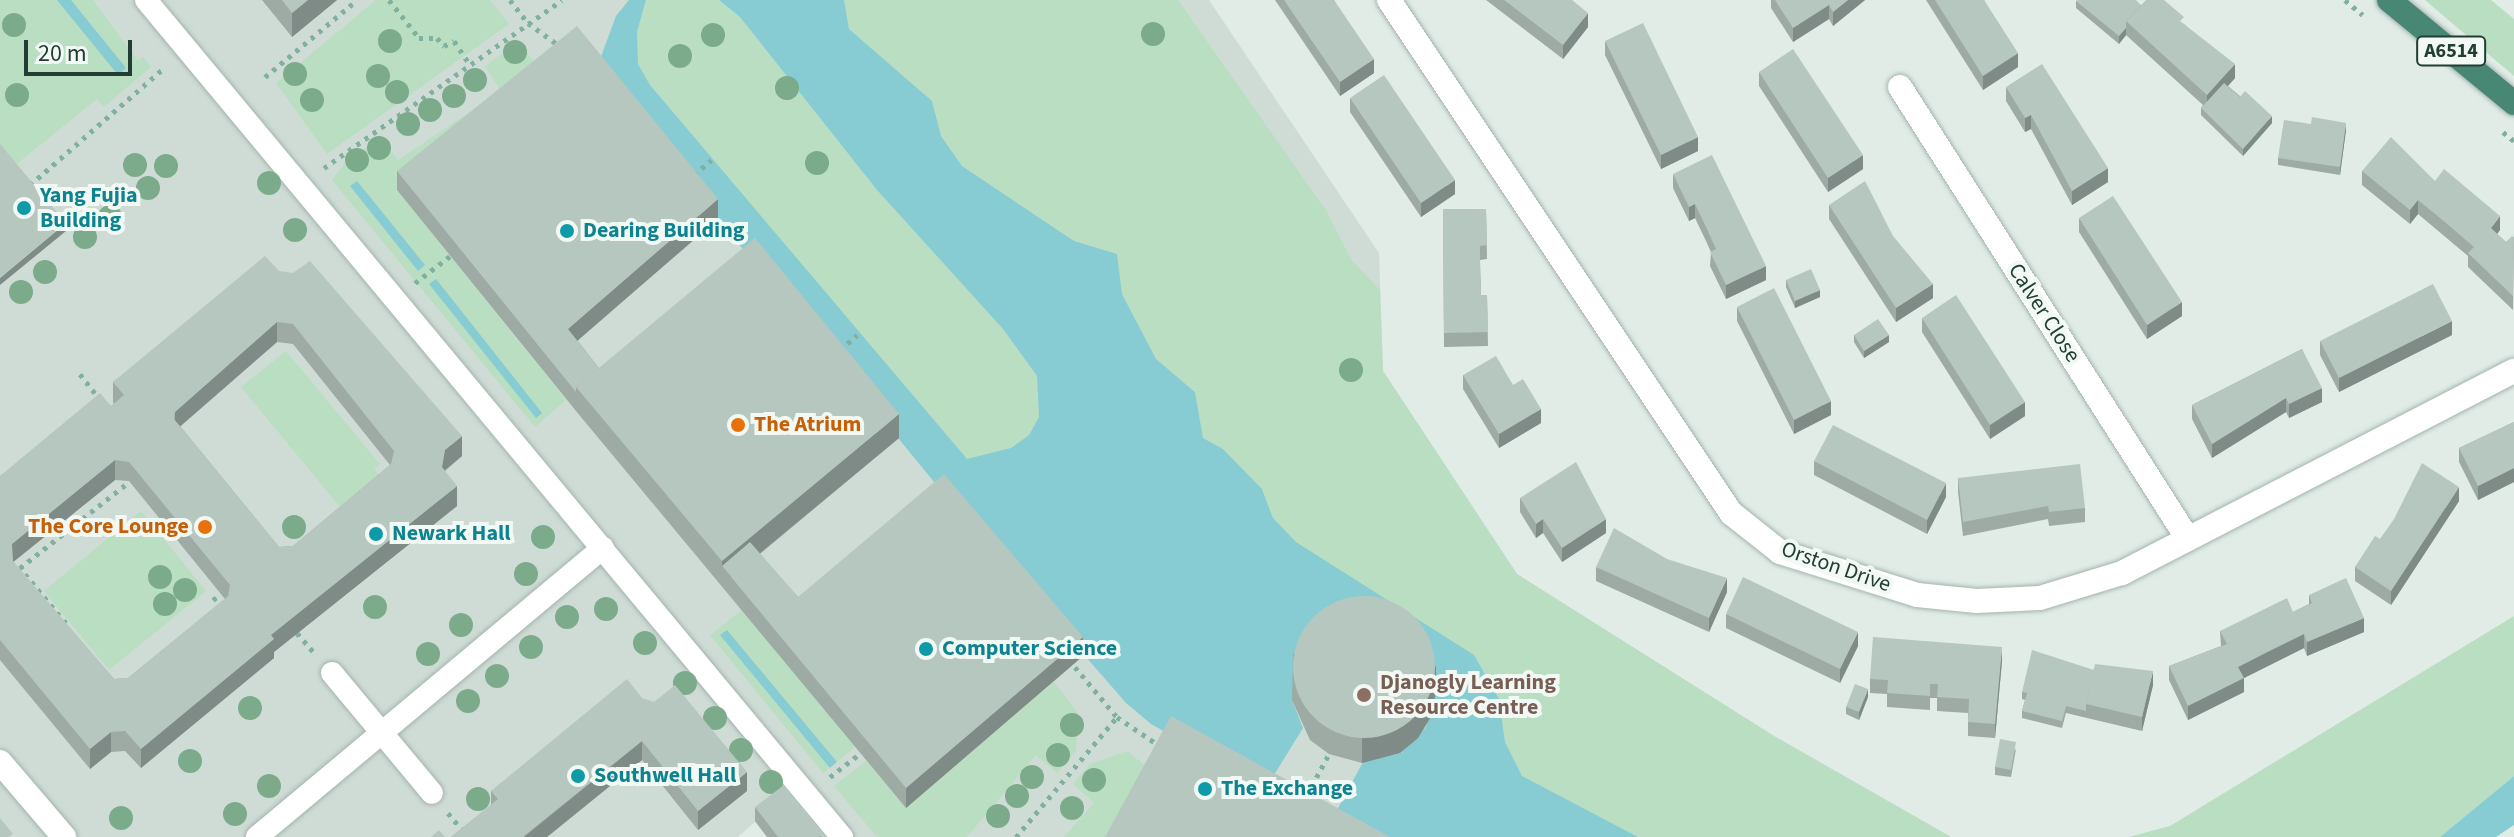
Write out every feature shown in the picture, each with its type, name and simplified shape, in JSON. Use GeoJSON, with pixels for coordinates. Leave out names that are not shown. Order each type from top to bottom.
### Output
{"type":"FeatureCollection","features":[{"type":"Feature","properties":{"kind":"highway","name":"A6514"},"geometry":{"type":"LineString","coordinates":[[2389,0],[2514,103]]}},
{"type":"Feature","properties":{"kind":"street","name":"Orston Drive"},"geometry":{"type":"LineString","coordinates":[[1389,0],[1731,513],[1780,552],[1917,595],[1977,601],[2040,598],[2122,573],[2514,371]]}},
{"type":"Feature","properties":{"kind":"street","name":"Calver Close"},"geometry":{"type":"LineString","coordinates":[[1900,87],[2188,539]]}},
{"type":"Feature","properties":{"kind":"street"},"geometry":{"type":"LineString","coordinates":[[0,762],[64,837]]}},
{"type":"Feature","properties":{"kind":"lane"},"geometry":{"type":"LineString","coordinates":[[146,0],[300,191],[603,548],[842,837]]}},
{"type":"Feature","properties":{"kind":"lane"},"geometry":{"type":"LineString","coordinates":[[257,837],[603,548]]}},
{"type":"Feature","properties":{"kind":"lane"},"geometry":{"type":"LineString","coordinates":[[332,673],[432,793]]}},
{"type":"Feature","properties":{"kind":"path"},"geometry":{"type":"LineString","coordinates":[[265,77],[357,0]]}},
{"type":"Feature","properties":{"kind":"path"},"geometry":{"type":"LineString","coordinates":[[389,0],[419,38],[437,38],[444,46],[454,41],[469,63]]}},
{"type":"Feature","properties":{"kind":"path"},"geometry":{"type":"LineString","coordinates":[[510,0],[528,23],[568,52]]}},
{"type":"Feature","properties":{"kind":"path"},"geometry":{"type":"LineString","coordinates":[[300,191],[318,172],[562,0]]}},
{"type":"Feature","properties":{"kind":"path"},"geometry":{"type":"LineString","coordinates":[[29,186],[174,60]]}},
{"type":"Feature","properties":{"kind":"path"},"geometry":{"type":"LineString","coordinates":[[687,181],[711,160]]}},
{"type":"Feature","properties":{"kind":"path"},"geometry":{"type":"LineString","coordinates":[[411,286],[450,256]]}},
{"type":"Feature","properties":{"kind":"path"},"geometry":{"type":"LineString","coordinates":[[832,357],[857,335]]}},
{"type":"Feature","properties":{"kind":"path"},"geometry":{"type":"LineString","coordinates":[[80,374],[108,409]]}},
{"type":"Feature","properties":{"kind":"path"},"geometry":{"type":"LineString","coordinates":[[76,636],[20,568],[125,485]]}},
{"type":"Feature","properties":{"kind":"path"},"geometry":{"type":"LineString","coordinates":[[1075,667],[1117,717],[1164,749]]}},
{"type":"Feature","properties":{"kind":"path"},"geometry":{"type":"LineString","coordinates":[[1016,837],[1117,717]]}},
{"type":"Feature","properties":{"kind":"path"},"geometry":{"type":"LineString","coordinates":[[824,782],[861,753]]}},
{"type":"Feature","properties":{"kind":"path"},"geometry":{"type":"LineString","coordinates":[[1301,807],[1329,754]]}},
{"type":"Feature","properties":{"kind":"shaded area"},"geometry":{"type":"Polygon","coordinates":[[[0,0],[1209,0],[1379,253],[1383,371],[1517,574],[1774,736],[1951,837],[767,837],[755,822],[738,837],[0,837],[0,0]]]}},
{"type":"Feature","properties":{"kind":"green space"},"geometry":{"type":"Polygon","coordinates":[[[0,0],[93,0],[138,61],[143,57],[151,67],[104,107],[97,99],[13,167],[0,151],[0,0]]]}},
{"type":"Feature","properties":{"kind":"green space"},"geometry":{"type":"Polygon","coordinates":[[[376,0],[490,0],[509,24],[327,154],[276,83],[376,0]]]}},
{"type":"Feature","properties":{"kind":"green space"},"geometry":{"type":"Polygon","coordinates":[[[646,0],[719,0],[740,17],[877,190],[1003,329],[1037,376],[1039,417],[1029,435],[1011,448],[967,460],[917,405],[650,85],[638,64],[637,32],[646,0]]]}},
{"type":"Feature","properties":{"kind":"green space"},"geometry":{"type":"Polygon","coordinates":[[[844,0],[1178,0],[1325,209],[1351,259],[1380,290],[1383,371],[1517,574],[1774,736],[1951,837],[1638,837],[1522,776],[1505,742],[1499,699],[1391,604],[1296,542],[1273,518],[1262,489],[1223,449],[1203,438],[1195,391],[1156,360],[1122,294],[1117,254],[1074,241],[962,166],[941,136],[932,101],[849,29],[844,0]]]}},
{"type":"Feature","properties":{"kind":"green space"},"geometry":{"type":"Polygon","coordinates":[[[2425,0],[2491,0],[2514,19],[2514,76],[2425,0]]]}},
{"type":"Feature","properties":{"kind":"green space"},"geometry":{"type":"Polygon","coordinates":[[[527,53],[543,73],[397,190],[566,400],[535,427],[332,180],[349,158],[381,138],[398,160],[501,91],[485,66],[500,55],[527,53]]]}},
{"type":"Feature","properties":{"kind":"green space"},"geometry":{"type":"Polygon","coordinates":[[[286,351],[380,464],[374,469],[379,475],[340,507],[241,387],[286,351]]]}},
{"type":"Feature","properties":{"kind":"green space"},"geometry":{"type":"Polygon","coordinates":[[[141,511],[206,591],[109,670],[44,591],[141,511]]]}},
{"type":"Feature","properties":{"kind":"green space"},"geometry":{"type":"Polygon","coordinates":[[[742,610],[855,747],[823,773],[710,635],[742,610]]]}},
{"type":"Feature","properties":{"kind":"green space"},"geometry":{"type":"Polygon","coordinates":[[[2514,616],[2514,776],[2440,837],[2129,837],[2170,826],[2514,616]]]}},
{"type":"Feature","properties":{"kind":"green space"},"geometry":{"type":"Polygon","coordinates":[[[1054,682],[1078,713],[1076,751],[1057,773],[1036,755],[967,837],[877,837],[834,786],[866,761],[906,807],[1054,682]]]}},
{"type":"Feature","properties":{"kind":"green space"},"geometry":{"type":"Polygon","coordinates":[[[1127,751],[1152,771],[1116,837],[1064,837],[1094,803],[1073,784],[1090,764],[1127,751]]]}},
{"type":"Feature","properties":{"kind":"water"},"geometry":{"type":"Polygon","coordinates":[[[57,0],[71,0],[126,68],[118,75],[57,0]]]}},
{"type":"Feature","properties":{"kind":"water"},"geometry":{"type":"Polygon","coordinates":[[[629,0],[646,0],[637,32],[638,64],[650,85],[967,459],[1011,448],[1029,435],[1039,417],[1037,376],[1003,329],[877,190],[740,17],[719,0],[844,0],[849,29],[932,101],[941,136],[962,166],[1074,241],[1117,254],[1122,294],[1156,359],[1195,392],[1203,438],[1223,449],[1262,489],[1273,518],[1296,542],[1474,655],[1499,699],[1505,742],[1522,776],[1638,837],[1355,837],[1330,823],[1363,762],[1401,753],[1426,727],[1436,690],[1432,666],[1292,700],[1303,728],[1266,788],[1151,724],[1126,703],[944,494],[596,70],[616,16],[629,0]]]}},
{"type":"Feature","properties":{"kind":"water"},"geometry":{"type":"Polygon","coordinates":[[[357,181],[425,265],[418,271],[350,186],[357,181]]]}},
{"type":"Feature","properties":{"kind":"water"},"geometry":{"type":"Polygon","coordinates":[[[436,279],[542,413],[536,418],[429,284],[436,279]]]}},
{"type":"Feature","properties":{"kind":"water"},"geometry":{"type":"Polygon","coordinates":[[[727,630],[837,762],[830,768],[720,635],[727,630]]]}},
{"type":"Feature","properties":{"kind":"water"},"geometry":{"type":"Polygon","coordinates":[[[2514,776],[2514,825],[2496,837],[2440,837],[2514,776]]]}},
{"type":"Feature","properties":{"kind":"building"},"geometry":{"type":"Polygon","coordinates":[[[282,0],[308,0],[292,13],[282,0]]]}},
{"type":"Feature","properties":{"kind":"building"},"geometry":{"type":"Polygon","coordinates":[[[1284,0],[1334,0],[1374,59],[1340,82],[1284,0]]]}},
{"type":"Feature","properties":{"kind":"building"},"geometry":{"type":"Polygon","coordinates":[[[1504,0],[1572,0],[1588,13],[1563,45],[1504,0]]]}},
{"type":"Feature","properties":{"kind":"building"},"geometry":{"type":"Polygon","coordinates":[[[1775,0],[1848,0],[1833,12],[1829,5],[1793,28],[1775,0]]]}},
{"type":"Feature","properties":{"kind":"building"},"geometry":{"type":"Polygon","coordinates":[[[1935,0],[1984,0],[2018,53],[1983,76],[1935,0]]]}},
{"type":"Feature","properties":{"kind":"building"},"geometry":{"type":"Polygon","coordinates":[[[2077,0],[2136,0],[2141,5],[2126,21],[2126,28],[2119,36],[2077,0]]]}},
{"type":"Feature","properties":{"kind":"building"},"geometry":{"type":"Polygon","coordinates":[[[2146,0],[2164,0],[2184,17],[2180,21],[2235,64],[2207,95],[2126,21],[2146,0]]]}},
{"type":"Feature","properties":{"kind":"building"},"geometry":{"type":"Polygon","coordinates":[[[1643,23],[1698,137],[1661,155],[1605,41],[1643,23]]]}},
{"type":"Feature","properties":{"kind":"building","name":"Dearing Building"},"geometry":{"type":"Polygon","coordinates":[[[577,26],[718,199],[568,329],[599,368],[576,387],[576,392],[397,171],[577,26]]]}},
{"type":"Feature","properties":{"kind":"building"},"geometry":{"type":"Polygon","coordinates":[[[1793,49],[1863,155],[1828,178],[1759,72],[1793,49]]]}},
{"type":"Feature","properties":{"kind":"building"},"geometry":{"type":"Polygon","coordinates":[[[2042,64],[2108,168],[2072,191],[2031,115],[2025,118],[2006,87],[2042,64]]]}},
{"type":"Feature","properties":{"kind":"building"},"geometry":{"type":"Polygon","coordinates":[[[1384,75],[1455,180],[1421,203],[1350,98],[1384,75]]]}},
{"type":"Feature","properties":{"kind":"building"},"geometry":{"type":"Polygon","coordinates":[[[2224,83],[2240,97],[2245,91],[2272,116],[2243,149],[2201,108],[2224,83]]]}},
{"type":"Feature","properties":{"kind":"building"},"geometry":{"type":"Polygon","coordinates":[[[2312,117],[2346,123],[2340,167],[2278,158],[2284,120],[2311,124],[2312,117]]]}},
{"type":"Feature","properties":{"kind":"building"},"geometry":{"type":"Polygon","coordinates":[[[2391,137],[2435,181],[2444,169],[2500,216],[2491,228],[2506,242],[2514,237],[2513,296],[2468,253],[2474,247],[2446,223],[2418,200],[2410,210],[2362,171],[2391,137]]]}},
{"type":"Feature","properties":{"kind":"building","name":"Yang Fujia Building"},"geometry":{"type":"Polygon","coordinates":[[[0,144],[66,223],[0,278],[0,144]]]}},
{"type":"Feature","properties":{"kind":"building"},"geometry":{"type":"Polygon","coordinates":[[[1712,155],[1766,266],[1726,285],[1710,252],[1716,249],[1706,227],[1695,204],[1689,207],[1673,174],[1712,155]]]}},
{"type":"Feature","properties":{"kind":"building"},"geometry":{"type":"Polygon","coordinates":[[[1865,181],[1893,236],[1933,284],[1896,308],[1829,205],[1865,181]]]}},
{"type":"Feature","properties":{"kind":"building"},"geometry":{"type":"Polygon","coordinates":[[[2113,196],[2182,302],[2147,325],[2079,218],[2113,196]]]}},
{"type":"Feature","properties":{"kind":"building"},"geometry":{"type":"Polygon","coordinates":[[[1443,209],[1486,209],[1487,245],[1480,246],[1480,271],[1481,295],[1487,295],[1488,332],[1444,333],[1443,209]]]}},
{"type":"Feature","properties":{"kind":"building","name":"The Atrium"},"geometry":{"type":"Polygon","coordinates":[[[755,238],[899,414],[722,561],[576,387],[755,238]]]}},
{"type":"Feature","properties":{"kind":"building","name":"Newark Hall"},"geometry":{"type":"Polygon","coordinates":[[[265,256],[279,271],[293,273],[310,261],[462,436],[445,450],[442,467],[457,486],[271,635],[274,639],[141,749],[125,731],[111,732],[90,749],[0,640],[0,476],[100,393],[111,406],[124,395],[113,382],[265,256]],[[277,322],[175,412],[174,419],[279,547],[293,546],[391,464],[394,451],[293,324],[277,322]],[[115,460],[12,544],[13,561],[114,679],[128,678],[228,596],[230,585],[129,462],[115,460]]]}},
{"type":"Feature","properties":{"kind":"building"},"geometry":{"type":"Polygon","coordinates":[[[1811,269],[1820,290],[1795,301],[1786,280],[1811,269]]]}},
{"type":"Feature","properties":{"kind":"building"},"geometry":{"type":"Polygon","coordinates":[[[2433,284],[2452,321],[2339,378],[2320,341],[2433,284]]]}},
{"type":"Feature","properties":{"kind":"building"},"geometry":{"type":"Polygon","coordinates":[[[1774,288],[1831,401],[1794,420],[1737,307],[1774,288]]]}},
{"type":"Feature","properties":{"kind":"building"},"geometry":{"type":"Polygon","coordinates":[[[1956,295],[2025,402],[1990,425],[1922,318],[1956,295]]]}},
{"type":"Feature","properties":{"kind":"building"},"geometry":{"type":"Polygon","coordinates":[[[1878,319],[1889,335],[1864,351],[1854,335],[1878,319]]]}},
{"type":"Feature","properties":{"kind":"building"},"geometry":{"type":"Polygon","coordinates":[[[2302,349],[2322,388],[2289,404],[2286,398],[2212,444],[2192,405],[2302,349]]]}},
{"type":"Feature","properties":{"kind":"building"},"geometry":{"type":"Polygon","coordinates":[[[1496,356],[1513,385],[1523,379],[1541,409],[1499,434],[1463,375],[1496,356]]]}},
{"type":"Feature","properties":{"kind":"building"},"geometry":{"type":"Polygon","coordinates":[[[2514,422],[2514,468],[2478,486],[2459,448],[2514,422]]]}},
{"type":"Feature","properties":{"kind":"building"},"geometry":{"type":"Polygon","coordinates":[[[1833,425],[1946,483],[1927,520],[1814,461],[1833,425]]]}},
{"type":"Feature","properties":{"kind":"building"},"geometry":{"type":"Polygon","coordinates":[[[1576,462],[1606,519],[1562,548],[1543,519],[1536,524],[1520,498],[1576,462]]]}},
{"type":"Feature","properties":{"kind":"building"},"geometry":{"type":"Polygon","coordinates":[[[2422,463],[2459,487],[2391,591],[2355,567],[2375,536],[2380,539],[2394,519],[2422,463]]]}},
{"type":"Feature","properties":{"kind":"building"},"geometry":{"type":"Polygon","coordinates":[[[2080,464],[2085,508],[2049,512],[2048,506],[1963,522],[1958,478],[2080,464]]]}},
{"type":"Feature","properties":{"kind":"building","name":"Computer Science"},"geometry":{"type":"Polygon","coordinates":[[[944,474],[1083,637],[906,788],[722,566],[750,542],[798,597],[944,474]]]}},
{"type":"Feature","properties":{"kind":"building"},"geometry":{"type":"Polygon","coordinates":[[[1614,528],[1667,559],[1727,578],[1709,618],[1596,567],[1614,528]]]}},
{"type":"Feature","properties":{"kind":"building"},"geometry":{"type":"Polygon","coordinates":[[[1743,577],[1858,632],[1840,669],[1726,614],[1743,577]]]}},
{"type":"Feature","properties":{"kind":"building"},"geometry":{"type":"Polygon","coordinates":[[[2346,578],[2364,618],[2307,642],[2304,634],[2269,651],[2238,667],[2244,678],[2188,706],[2169,666],[2227,644],[2220,631],[2287,598],[2293,612],[2312,603],[2309,595],[2346,578]]]}},
{"type":"Feature","properties":{"kind":"building","name":"Djanogly Learning Resource Centre"},"geometry":{"type":"Polygon","coordinates":[[[1364,596],[1391,601],[1414,617],[1430,640],[1435,667],[1430,694],[1414,717],[1391,733],[1364,738],[1337,733],[1314,717],[1298,694],[1293,667],[1298,640],[1314,617],[1337,601],[1364,596]]]}},
{"type":"Feature","properties":{"kind":"building"},"geometry":{"type":"Polygon","coordinates":[[[1873,637],[2002,647],[1995,724],[1968,722],[1969,699],[1937,697],[1938,684],[1930,684],[1930,696],[1887,693],[1888,680],[1870,679],[1873,637]]]}},
{"type":"Feature","properties":{"kind":"building"},"geometry":{"type":"Polygon","coordinates":[[[2032,650],[2094,670],[2086,711],[2066,706],[2062,721],[2022,711],[2027,693],[2022,692],[2032,650]]]}},
{"type":"Feature","properties":{"kind":"building"},"geometry":{"type":"Polygon","coordinates":[[[2095,664],[2153,671],[2142,717],[2086,704],[2095,664]]]}},
{"type":"Feature","properties":{"kind":"building","name":"Southwell Hall"},"geometry":{"type":"Polygon","coordinates":[[[627,679],[642,698],[654,702],[675,685],[747,772],[698,811],[642,741],[524,837],[451,837],[498,799],[491,791],[627,679]]]}},
{"type":"Feature","properties":{"kind":"building"},"geometry":{"type":"Polygon","coordinates":[[[1855,684],[1868,689],[1859,712],[1846,707],[1855,684]]]}},
{"type":"Feature","properties":{"kind":"building","name":"The Exchange"},"geometry":{"type":"Polygon","coordinates":[[[1171,716],[1390,837],[1105,837],[1171,716]]]}},
{"type":"Feature","properties":{"kind":"building"},"geometry":{"type":"Polygon","coordinates":[[[2000,739],[2016,742],[2011,770],[1995,767],[2000,739]]]}},
{"type":"Feature","properties":{"kind":"building"},"geometry":{"type":"Polygon","coordinates":[[[784,785],[823,834],[818,837],[778,837],[755,807],[784,785]]]}},
{"type":"Feature","properties":{"kind":"building"},"geometry":{"type":"Polygon","coordinates":[[[0,818],[13,834],[9,837],[0,837],[0,818]]]}},
{"type":"Feature","properties":{"kind":"building"},"geometry":{"type":"Polygon","coordinates":[[[439,830],[445,837],[431,837],[439,830]]]}},
{"type":"Feature","properties":{"kind":"place","name":"Yang Fujia Building"},"geometry":{"type":"Point","coordinates":[24,208]}},
{"type":"Feature","properties":{"kind":"place","name":"Dearing Building"},"geometry":{"type":"Point","coordinates":[567,231]}},
{"type":"Feature","properties":{"kind":"place","name":"The Atrium"},"geometry":{"type":"Point","coordinates":[738,425]}},
{"type":"Feature","properties":{"kind":"place","name":"The Core Lounge"},"geometry":{"type":"Point","coordinates":[205,527]}},
{"type":"Feature","properties":{"kind":"place","name":"Newark Hall"},"geometry":{"type":"Point","coordinates":[376,534]}},
{"type":"Feature","properties":{"kind":"place","name":"Computer Science"},"geometry":{"type":"Point","coordinates":[926,649]}},
{"type":"Feature","properties":{"kind":"place","name":"Djanogly Learning Resource Centre"},"geometry":{"type":"Point","coordinates":[1364,695]}},
{"type":"Feature","properties":{"kind":"place","name":"Southwell Hall"},"geometry":{"type":"Point","coordinates":[578,776]}},
{"type":"Feature","properties":{"kind":"place","name":"The Exchange"},"geometry":{"type":"Point","coordinates":[1205,789]}}]}
